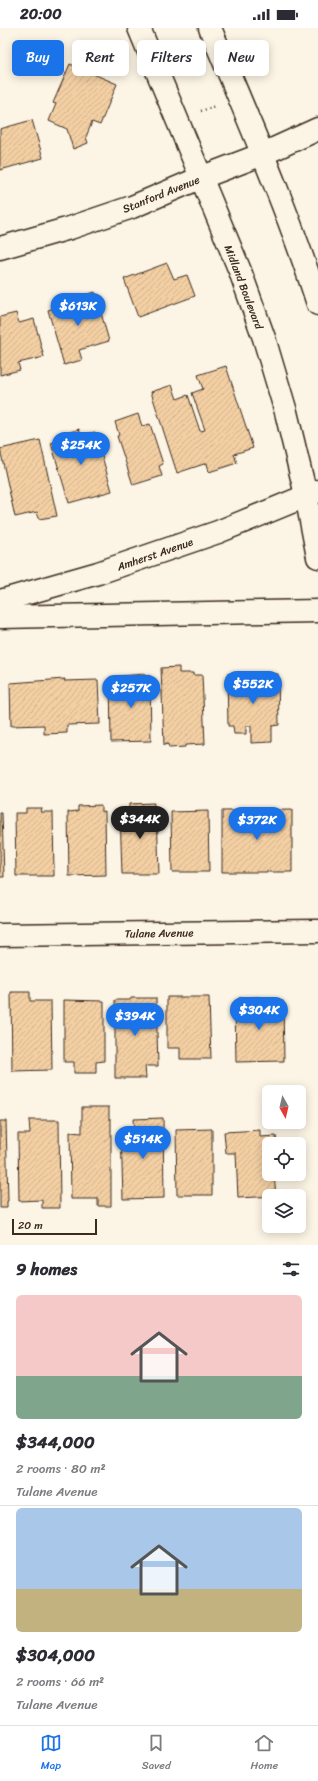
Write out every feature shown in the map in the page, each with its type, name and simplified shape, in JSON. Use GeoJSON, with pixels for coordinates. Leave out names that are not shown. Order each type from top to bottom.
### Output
{"type":"FeatureCollection","features":[{"type":"Feature","properties":{"kind":"street","name":"Midland Boulevard"},"geometry":{"type":"LineString","coordinates":[[138,28],[240,271],[264,338],[312,493],[318,557]]}},
{"type":"Feature","properties":{"kind":"street"},"geometry":{"type":"LineString","coordinates":[[210,28],[263,154],[318,304]]}},
{"type":"Feature","properties":{"kind":"street","name":"Stanford Avenue"},"geometry":{"type":"LineString","coordinates":[[0,248],[70,228],[132,207],[200,178],[263,154],[318,129]]}},
{"type":"Feature","properties":{"kind":"street","name":"Amherst Avenue"},"geometry":{"type":"LineString","coordinates":[[0,601],[98,573],[210,535],[312,493]]}},
{"type":"Feature","properties":{"kind":"street"},"geometry":{"type":"LineString","coordinates":[[0,617],[318,611]]}},
{"type":"Feature","properties":{"kind":"street","name":"Tulane Avenue"},"geometry":{"type":"LineString","coordinates":[[0,935],[318,931]]}},
{"type":"Feature","properties":{"kind":"path"},"geometry":{"type":"LineString","coordinates":[[195,114],[220,104]]}},
{"type":"Feature","properties":{"kind":"building"},"geometry":{"type":"Polygon","coordinates":[[[70,64],[72,65],[72,76],[98,76],[117,84],[100,125],[92,122],[86,137],[88,143],[73,149],[67,129],[49,121],[56,104],[53,103],[70,64]]]}},
{"type":"Feature","properties":{"kind":"building"},"geometry":{"type":"Polygon","coordinates":[[[32,120],[43,158],[0,170],[0,129],[32,120]]]}},
{"type":"Feature","properties":{"kind":"building"},"geometry":{"type":"Polygon","coordinates":[[[167,263],[174,279],[187,275],[195,296],[138,317],[124,279],[167,263]]]}},
{"type":"Feature","properties":{"kind":"building"},"geometry":{"type":"Polygon","coordinates":[[[95,292],[109,341],[79,350],[82,360],[64,365],[48,310],[70,303],[69,300],[95,292]]]}},
{"type":"Feature","properties":{"kind":"building"},"geometry":{"type":"Polygon","coordinates":[[[16,313],[19,323],[34,319],[44,357],[18,363],[20,370],[0,375],[0,317],[16,313]]]}},
{"type":"Feature","properties":{"kind":"building"},"geometry":{"type":"Polygon","coordinates":[[[226,366],[253,448],[234,454],[237,463],[209,472],[207,463],[177,473],[151,392],[172,385],[177,399],[188,395],[200,431],[205,430],[192,393],[203,389],[198,375],[226,366]]]}},
{"type":"Feature","properties":{"kind":"building"},"geometry":{"type":"Polygon","coordinates":[[[138,414],[142,426],[150,424],[163,464],[159,466],[162,476],[133,485],[117,436],[119,435],[115,422],[138,414]]]}},
{"type":"Feature","properties":{"kind":"building"},"geometry":{"type":"Polygon","coordinates":[[[79,429],[81,435],[95,432],[112,491],[69,503],[51,443],[65,439],[64,434],[79,429]]]}},
{"type":"Feature","properties":{"kind":"building"},"geometry":{"type":"Polygon","coordinates":[[[40,440],[57,516],[39,519],[37,512],[15,517],[0,449],[40,440]]]}},
{"type":"Feature","properties":{"kind":"building"},"geometry":{"type":"Polygon","coordinates":[[[179,667],[179,673],[193,673],[193,675],[202,675],[205,744],[185,745],[185,747],[169,748],[168,744],[164,745],[161,668],[179,667]]]}},
{"type":"Feature","properties":{"kind":"building"},"geometry":{"type":"Polygon","coordinates":[[[247,673],[248,680],[253,680],[252,674],[278,674],[279,725],[272,726],[272,742],[251,743],[251,726],[246,726],[246,734],[234,734],[233,726],[228,726],[227,674],[247,673]]]}},
{"type":"Feature","properties":{"kind":"building"},"geometry":{"type":"Polygon","coordinates":[[[144,674],[145,676],[150,676],[151,741],[111,742],[110,677],[144,674]]]}},
{"type":"Feature","properties":{"kind":"building"},"geometry":{"type":"Polygon","coordinates":[[[65,679],[64,681],[98,680],[100,724],[67,725],[67,733],[44,734],[44,725],[11,726],[10,683],[65,679]]]}},
{"type":"Feature","properties":{"kind":"building"},"geometry":{"type":"Polygon","coordinates":[[[154,803],[153,810],[157,810],[159,874],[122,874],[120,812],[129,811],[129,804],[154,803]]]}},
{"type":"Feature","properties":{"kind":"building"},"geometry":{"type":"Polygon","coordinates":[[[101,805],[101,812],[105,811],[106,875],[69,876],[68,812],[78,811],[78,806],[101,805]]]}},
{"type":"Feature","properties":{"kind":"building"},"geometry":{"type":"Polygon","coordinates":[[[26,808],[42,808],[41,812],[53,812],[54,876],[16,876],[15,813],[26,813],[26,808]]]}},
{"type":"Feature","properties":{"kind":"building"},"geometry":{"type":"Polygon","coordinates":[[[292,810],[292,872],[222,872],[222,811],[292,810]]]}},
{"type":"Feature","properties":{"kind":"building"},"geometry":{"type":"Polygon","coordinates":[[[208,811],[209,872],[172,872],[171,812],[208,811]]]}},
{"type":"Feature","properties":{"kind":"building"},"geometry":{"type":"Polygon","coordinates":[[[0,813],[2,813],[4,877],[0,877],[0,813]]]}},
{"type":"Feature","properties":{"kind":"building"},"geometry":{"type":"Polygon","coordinates":[[[11,992],[30,992],[30,1001],[51,1001],[52,1070],[12,1071],[11,992]]]}},
{"type":"Feature","properties":{"kind":"building"},"geometry":{"type":"Polygon","coordinates":[[[167,997],[209,997],[211,1059],[180,1059],[180,1048],[167,1048],[167,997]]]}},
{"type":"Feature","properties":{"kind":"building"},"geometry":{"type":"Polygon","coordinates":[[[259,997],[259,1002],[283,1001],[284,1061],[236,1062],[235,1003],[239,1003],[239,998],[259,997]]]}},
{"type":"Feature","properties":{"kind":"building"},"geometry":{"type":"Polygon","coordinates":[[[131,998],[156,998],[158,1066],[145,1066],[146,1078],[115,1078],[115,1000],[130,1000],[131,998]]]}},
{"type":"Feature","properties":{"kind":"building"},"geometry":{"type":"Polygon","coordinates":[[[64,1000],[104,1001],[104,1061],[96,1062],[96,1073],[74,1073],[74,1062],[64,1062],[64,1000]]]}},
{"type":"Feature","properties":{"kind":"building"},"geometry":{"type":"Polygon","coordinates":[[[82,1107],[109,1107],[109,1119],[111,1119],[111,1206],[98,1206],[98,1199],[71,1199],[70,1132],[82,1133],[82,1107]]]}},
{"type":"Feature","properties":{"kind":"building"},"geometry":{"type":"Polygon","coordinates":[[[163,1118],[164,1198],[123,1199],[121,1131],[134,1132],[133,1119],[163,1118]]]}},
{"type":"Feature","properties":{"kind":"building"},"geometry":{"type":"Polygon","coordinates":[[[29,1120],[59,1120],[60,1208],[42,1208],[42,1200],[19,1201],[18,1134],[30,1134],[29,1120]]]}},
{"type":"Feature","properties":{"kind":"building"},"geometry":{"type":"Polygon","coordinates":[[[0,1121],[6,1121],[7,1208],[0,1208],[0,1121]]]}},
{"type":"Feature","properties":{"kind":"building"},"geometry":{"type":"Polygon","coordinates":[[[212,1129],[212,1195],[177,1195],[176,1130],[212,1129]]]}},
{"type":"Feature","properties":{"kind":"building"},"geometry":{"type":"Polygon","coordinates":[[[260,1130],[260,1137],[276,1136],[262,1137],[262,1181],[275,1181],[275,1189],[262,1189],[262,1197],[238,1198],[236,1153],[226,1153],[224,1132],[260,1130]]]}}]}
